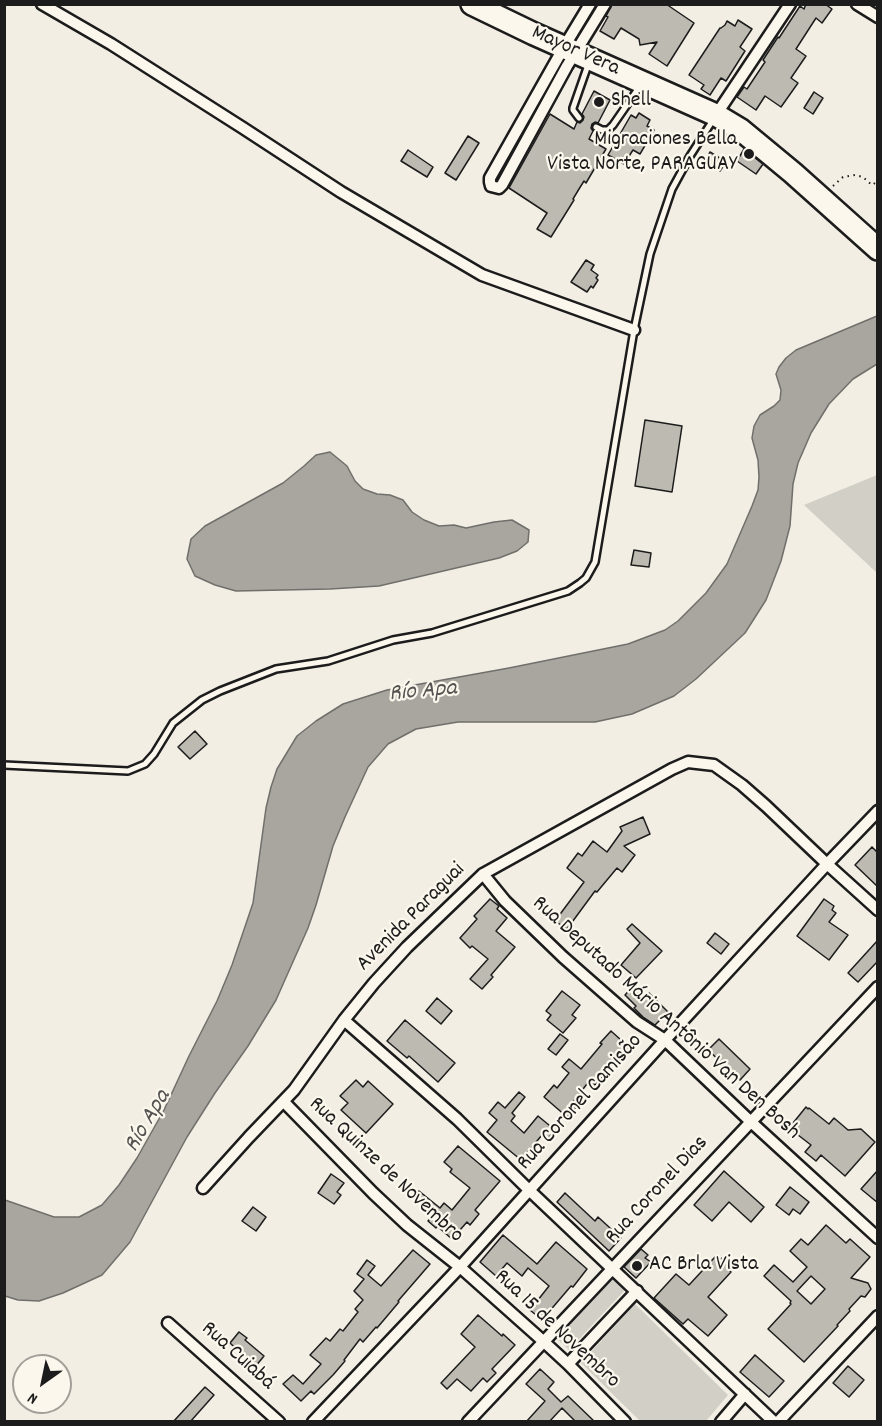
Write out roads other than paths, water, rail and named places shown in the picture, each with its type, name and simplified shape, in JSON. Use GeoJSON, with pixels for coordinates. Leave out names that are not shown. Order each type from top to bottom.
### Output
{"type":"FeatureCollection","features":[{"type":"Feature","properties":{"kind":"highway","name":"Mayor Vera"},"geometry":{"type":"LineString","coordinates":[[472,4],[716,115],[741,130],[793,172],[878,249]]}},
{"type":"Feature","properties":{"kind":"street"},"geometry":{"type":"LineString","coordinates":[[42,4],[130,56],[341,192],[482,275],[634,330]]}},
{"type":"Feature","properties":{"kind":"street"},"geometry":{"type":"LineString","coordinates":[[590,4],[577,53],[490,178],[491,186],[499,188],[502,185],[605,4]]}},
{"type":"Feature","properties":{"kind":"street"},"geometry":{"type":"LineString","coordinates":[[716,115],[790,4]]}},
{"type":"Feature","properties":{"kind":"street"},"geometry":{"type":"LineString","coordinates":[[857,4],[878,17]]}},
{"type":"Feature","properties":{"kind":"street","name":"Avenida Paraguai"},"geometry":{"type":"LineString","coordinates":[[204,1188],[294,1090],[344,1020],[374,983],[407,947],[483,874],[672,769],[688,762],[714,765],[766,806],[827,864]]}},
{"type":"Feature","properties":{"kind":"street","name":"Rua Coronel Camisão"},"geometry":{"type":"LineString","coordinates":[[313,1422],[460,1267],[665,1040],[878,811]]}},
{"type":"Feature","properties":{"kind":"street"},"geometry":{"type":"LineString","coordinates":[[827,864],[878,910]]}},
{"type":"Feature","properties":{"kind":"street","name":"Rua Deputado Mário Antônio Van Den Bosh"},"geometry":{"type":"LineString","coordinates":[[483,874],[505,901],[590,983],[637,1022],[665,1040],[878,1238]]}},
{"type":"Feature","properties":{"kind":"street","name":"Rua Coronel Dias"},"geometry":{"type":"LineString","coordinates":[[468,1422],[878,987]]}},
{"type":"Feature","properties":{"kind":"street"},"geometry":{"type":"LineString","coordinates":[[344,1020],[457,1119],[529,1190],[776,1422],[878,1316]]}},
{"type":"Feature","properties":{"kind":"street","name":"Rua Quinze de Novembro"},"geometry":{"type":"LineString","coordinates":[[284,1102],[373,1193],[434,1248],[460,1267]]}},
{"type":"Feature","properties":{"kind":"street","name":"Rua 15 de Novembro"},"geometry":{"type":"LineString","coordinates":[[460,1267],[568,1364],[625,1422]]}},
{"type":"Feature","properties":{"kind":"street"},"geometry":{"type":"LineString","coordinates":[[568,1364],[637,1291]]}},
{"type":"Feature","properties":{"kind":"street","name":"Rua Cuiabá"},"geometry":{"type":"LineString","coordinates":[[168,1323],[279,1422]]}},
{"type":"Feature","properties":{"kind":"street"},"geometry":{"type":"LineString","coordinates":[[720,1422],[746,1395]]}},
{"type":"Feature","properties":{"kind":"lane"},"geometry":{"type":"LineString","coordinates":[[577,53],[573,108],[579,118]]}},
{"type":"Feature","properties":{"kind":"lane"},"geometry":{"type":"LineString","coordinates":[[596,127],[608,130],[642,82]]}},
{"type":"Feature","properties":{"kind":"lane"},"geometry":{"type":"LineString","coordinates":[[4,765],[128,771],[145,764],[173,723],[202,700],[220,691],[276,669],[328,662],[393,640],[432,633],[574,588],[586,578],[595,561],[634,330],[650,254],[672,189],[716,115]]}},
{"type":"Feature","properties":{"kind":"water","name":"Río Apa"},"geometry":{"type":"Polygon","coordinates":[[[877,316],[877,364],[853,379],[829,404],[811,433],[798,463],[793,484],[790,526],[781,561],[766,600],[745,633],[696,679],[674,696],[632,714],[595,722],[458,722],[416,729],[388,744],[368,767],[345,817],[333,846],[308,928],[276,1000],[187,1137],[130,1242],[102,1275],[63,1293],[39,1301],[18,1300],[5,1296],[5,1200],[54,1217],[79,1217],[102,1205],[137,1158],[164,1110],[232,965],[253,903],[271,787],[277,769],[297,736],[343,704],[387,690],[628,644],[665,630],[678,621],[706,593],[727,564],[752,506],[758,490],[759,477],[758,460],[752,438],[754,426],[760,415],[780,400],[781,390],[776,374],[779,367],[796,350],[877,316]]]}},
{"type":"Feature","properties":{"kind":"water"},"geometry":{"type":"Polygon","coordinates":[[[330,452],[347,466],[355,481],[363,489],[403,500],[412,512],[424,520],[439,526],[454,525],[466,528],[512,520],[529,530],[528,542],[517,551],[499,558],[379,586],[236,591],[195,576],[187,559],[191,539],[205,526],[283,483],[316,455],[330,452]]]}},
{"type":"Feature","properties":{"kind":"place","name":"Shell"},"geometry":{"type":"Point","coordinates":[599,102]}},
{"type":"Feature","properties":{"kind":"place","name":"Migraciones Bella Vista Norte, PARAGUAY"},"geometry":{"type":"Point","coordinates":[749,154]}},
{"type":"Feature","properties":{"kind":"place","name":"AC Brla Vista"},"geometry":{"type":"Point","coordinates":[637,1266]}}]}
